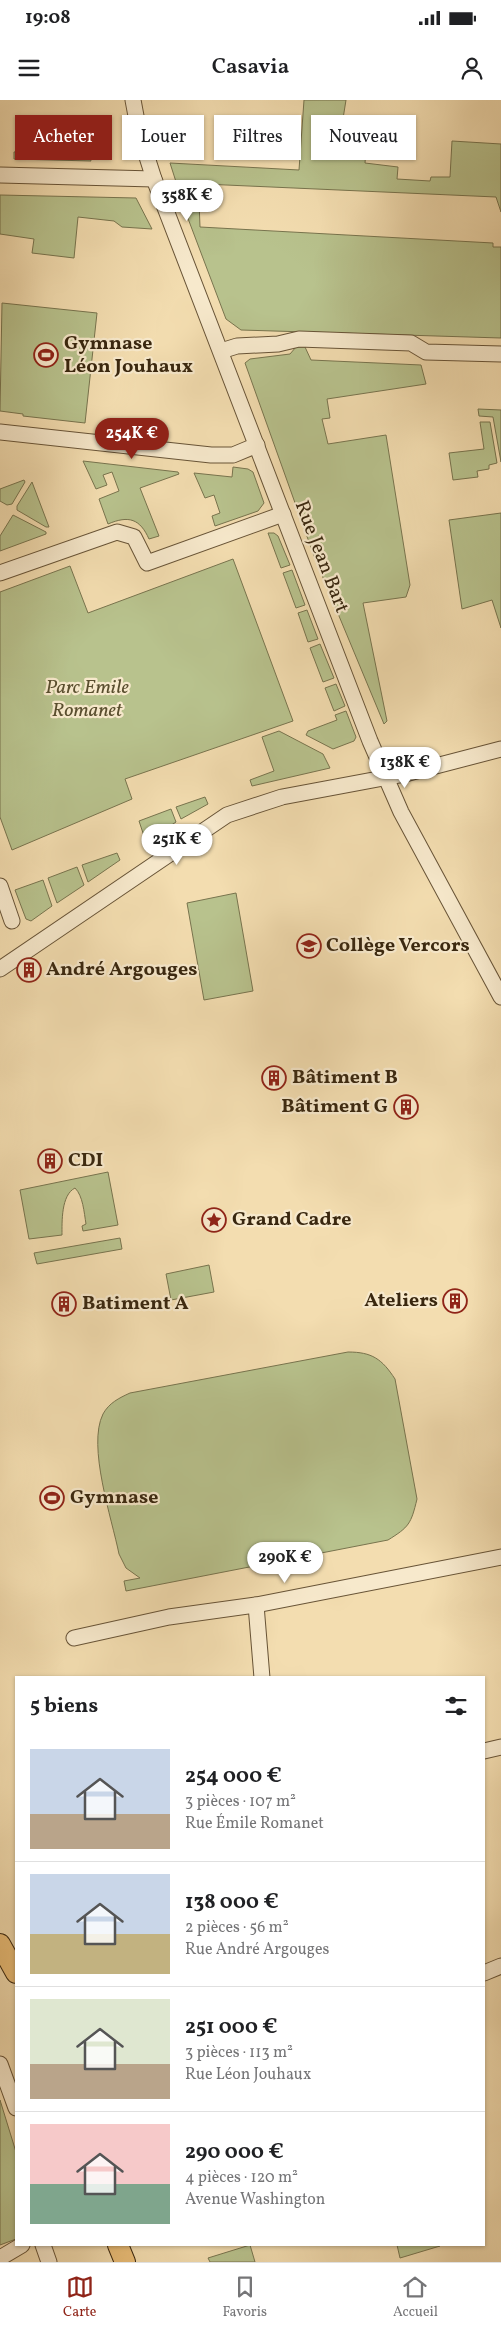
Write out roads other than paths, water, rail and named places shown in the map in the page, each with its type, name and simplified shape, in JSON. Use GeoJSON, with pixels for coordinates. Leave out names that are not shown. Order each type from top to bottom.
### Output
{"type":"FeatureCollection","features":[{"type":"Feature","properties":{"kind":"main road"},"geometry":{"type":"LineString","coordinates":[[118,2246],[124,2262]]}},
{"type":"Feature","properties":{"kind":"street","name":"Rue Jean Bart"},"geometry":{"type":"LineString","coordinates":[[133,100],[139,132],[154,179],[385,777],[401,812],[501,997]]}},
{"type":"Feature","properties":{"kind":"street"},"geometry":{"type":"LineString","coordinates":[[0,175],[154,179]]}},
{"type":"Feature","properties":{"kind":"street"},"geometry":{"type":"LineString","coordinates":[[221,352],[237,346],[278,344],[299,339],[411,343],[426,352],[501,354]]}},
{"type":"Feature","properties":{"kind":"street"},"geometry":{"type":"LineString","coordinates":[[0,432],[211,455],[233,455],[257,445]]}},
{"type":"Feature","properties":{"kind":"street"},"geometry":{"type":"LineString","coordinates":[[0,573],[117,532],[123,532],[134,537],[147,563],[283,514]]}},
{"type":"Feature","properties":{"kind":"street"},"geometry":{"type":"LineString","coordinates":[[0,969],[227,815],[268,800],[405,774],[501,749]]}},
{"type":"Feature","properties":{"kind":"street"},"geometry":{"type":"LineString","coordinates":[[0,886],[12,921]]}},
{"type":"Feature","properties":{"kind":"street"},"geometry":{"type":"LineString","coordinates":[[74,1638],[168,1617],[256,1605],[501,1557]]}},
{"type":"Feature","properties":{"kind":"street"},"geometry":{"type":"LineString","coordinates":[[256,1605],[262,1676]]}},
{"type":"Feature","properties":{"kind":"street"},"geometry":{"type":"LineString","coordinates":[[485,1751],[501,1747]]}},
{"type":"Feature","properties":{"kind":"street"},"geometry":{"type":"LineString","coordinates":[[485,1972],[501,1966]]}},
{"type":"Feature","properties":{"kind":"street"},"geometry":{"type":"LineString","coordinates":[[0,2064],[15,2105]]}},
{"type":"Feature","properties":{"kind":"street"},"geometry":{"type":"LineString","coordinates":[[0,2258],[20,2246]]}},
{"type":"Feature","properties":{"kind":"street"},"geometry":{"type":"LineString","coordinates":[[43,2246],[49,2262]]}},
{"type":"Feature","properties":{"kind":"place","name":"Gymnase Léon Jouhaux"},"geometry":{"type":"Point","coordinates":[46,355]}},
{"type":"Feature","properties":{"kind":"place","name":"Collège Vercors"},"geometry":{"type":"Point","coordinates":[309,946]}},
{"type":"Feature","properties":{"kind":"place","name":"André Argouges"},"geometry":{"type":"Point","coordinates":[29,970]}},
{"type":"Feature","properties":{"kind":"place","name":"Bâtiment B"},"geometry":{"type":"Point","coordinates":[274,1078]}},
{"type":"Feature","properties":{"kind":"place","name":"Bâtiment G"},"geometry":{"type":"Point","coordinates":[406,1107]}},
{"type":"Feature","properties":{"kind":"place","name":"CDI"},"geometry":{"type":"Point","coordinates":[50,1161]}},
{"type":"Feature","properties":{"kind":"place","name":"Grand Cadre"},"geometry":{"type":"Point","coordinates":[214,1220]}},
{"type":"Feature","properties":{"kind":"place","name":"Ateliers"},"geometry":{"type":"Point","coordinates":[455,1301]}},
{"type":"Feature","properties":{"kind":"place","name":"Batiment A"},"geometry":{"type":"Point","coordinates":[64,1304]}},
{"type":"Feature","properties":{"kind":"place","name":"Gymnase"},"geometry":{"type":"Point","coordinates":[52,1498]}},
{"type":"Feature","properties":{"kind":"park label","name":"Parc Emile Romanet"},"geometry":{"type":"Point","coordinates":[87,700]}}]}
